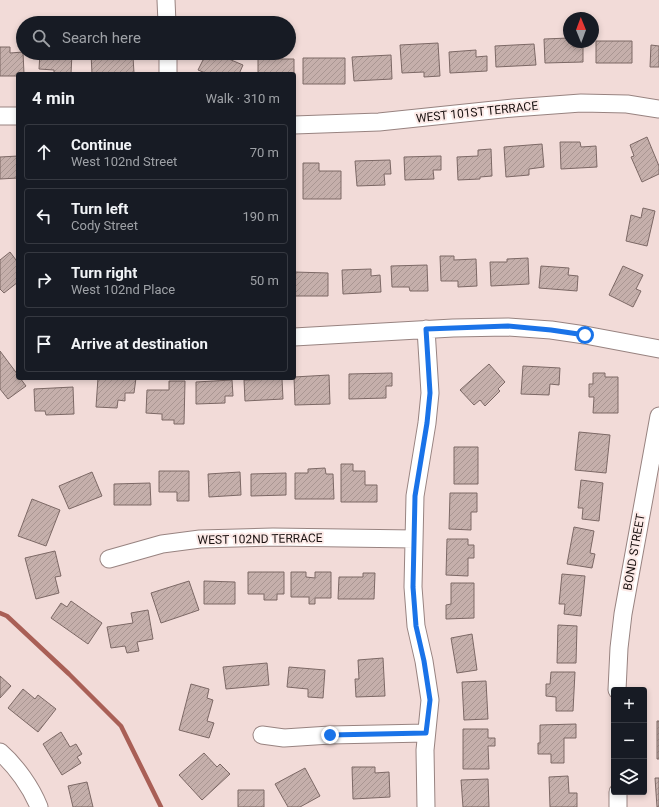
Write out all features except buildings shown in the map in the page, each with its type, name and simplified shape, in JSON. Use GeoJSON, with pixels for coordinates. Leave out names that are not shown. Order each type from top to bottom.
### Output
{"type":"FeatureCollection","features":[{"type":"Feature","properties":{"kind":"street"},"geometry":{"type":"LineString","coordinates":[[166,0],[167,16]]}},
{"type":"Feature","properties":{"kind":"street"},"geometry":{"type":"LineString","coordinates":[[168,60],[168,72]]}},
{"type":"Feature","properties":{"kind":"street","name":"WEST 101ST TERRACE"},"geometry":{"type":"LineString","coordinates":[[296,125],[379,122],[513,108],[581,103],[627,104],[659,109]]}},
{"type":"Feature","properties":{"kind":"street"},"geometry":{"type":"LineString","coordinates":[[0,116],[16,116]]}},
{"type":"Feature","properties":{"kind":"street"},"geometry":{"type":"LineString","coordinates":[[296,337],[426,329],[508,326],[585,335],[659,349]]}},
{"type":"Feature","properties":{"kind":"street"},"geometry":{"type":"LineString","coordinates":[[426,329],[430,393],[427,423],[415,496],[414,540],[416,626],[424,661],[430,700],[425,750],[426,807]]}},
{"type":"Feature","properties":{"kind":"street","name":"BOND STREET"},"geometry":{"type":"LineString","coordinates":[[617,687],[619,648],[623,614],[659,416]]}},
{"type":"Feature","properties":{"kind":"street","name":"WEST 102ND TERRACE"},"geometry":{"type":"LineString","coordinates":[[109,559],[162,544],[200,539],[273,537],[414,540]]}},
{"type":"Feature","properties":{"kind":"street"},"geometry":{"type":"LineString","coordinates":[[262,736],[284,738],[330,735],[426,733]]}},
{"type":"Feature","properties":{"kind":"street"},"geometry":{"type":"LineString","coordinates":[[0,752],[16,769],[36,798],[39,807]]}},
{"type":"Feature","properties":{"kind":"street"},"geometry":{"type":"LineString","coordinates":[[618,795],[618,807]]}},
{"type":"Feature","properties":{"kind":"waterway"},"geometry":{"type":"LineString","coordinates":[[0,613],[7,616],[69,674],[121,726],[161,807]]}},
{"type":"Feature","properties":{"kind":"route"},"geometry":{"type":"LineString","coordinates":[[330,735],[426,733],[430,700],[424,661],[416,626],[413,587],[415,496],[427,423],[430,393],[430,370],[426,329],[508,326],[585,335]]}}]}
